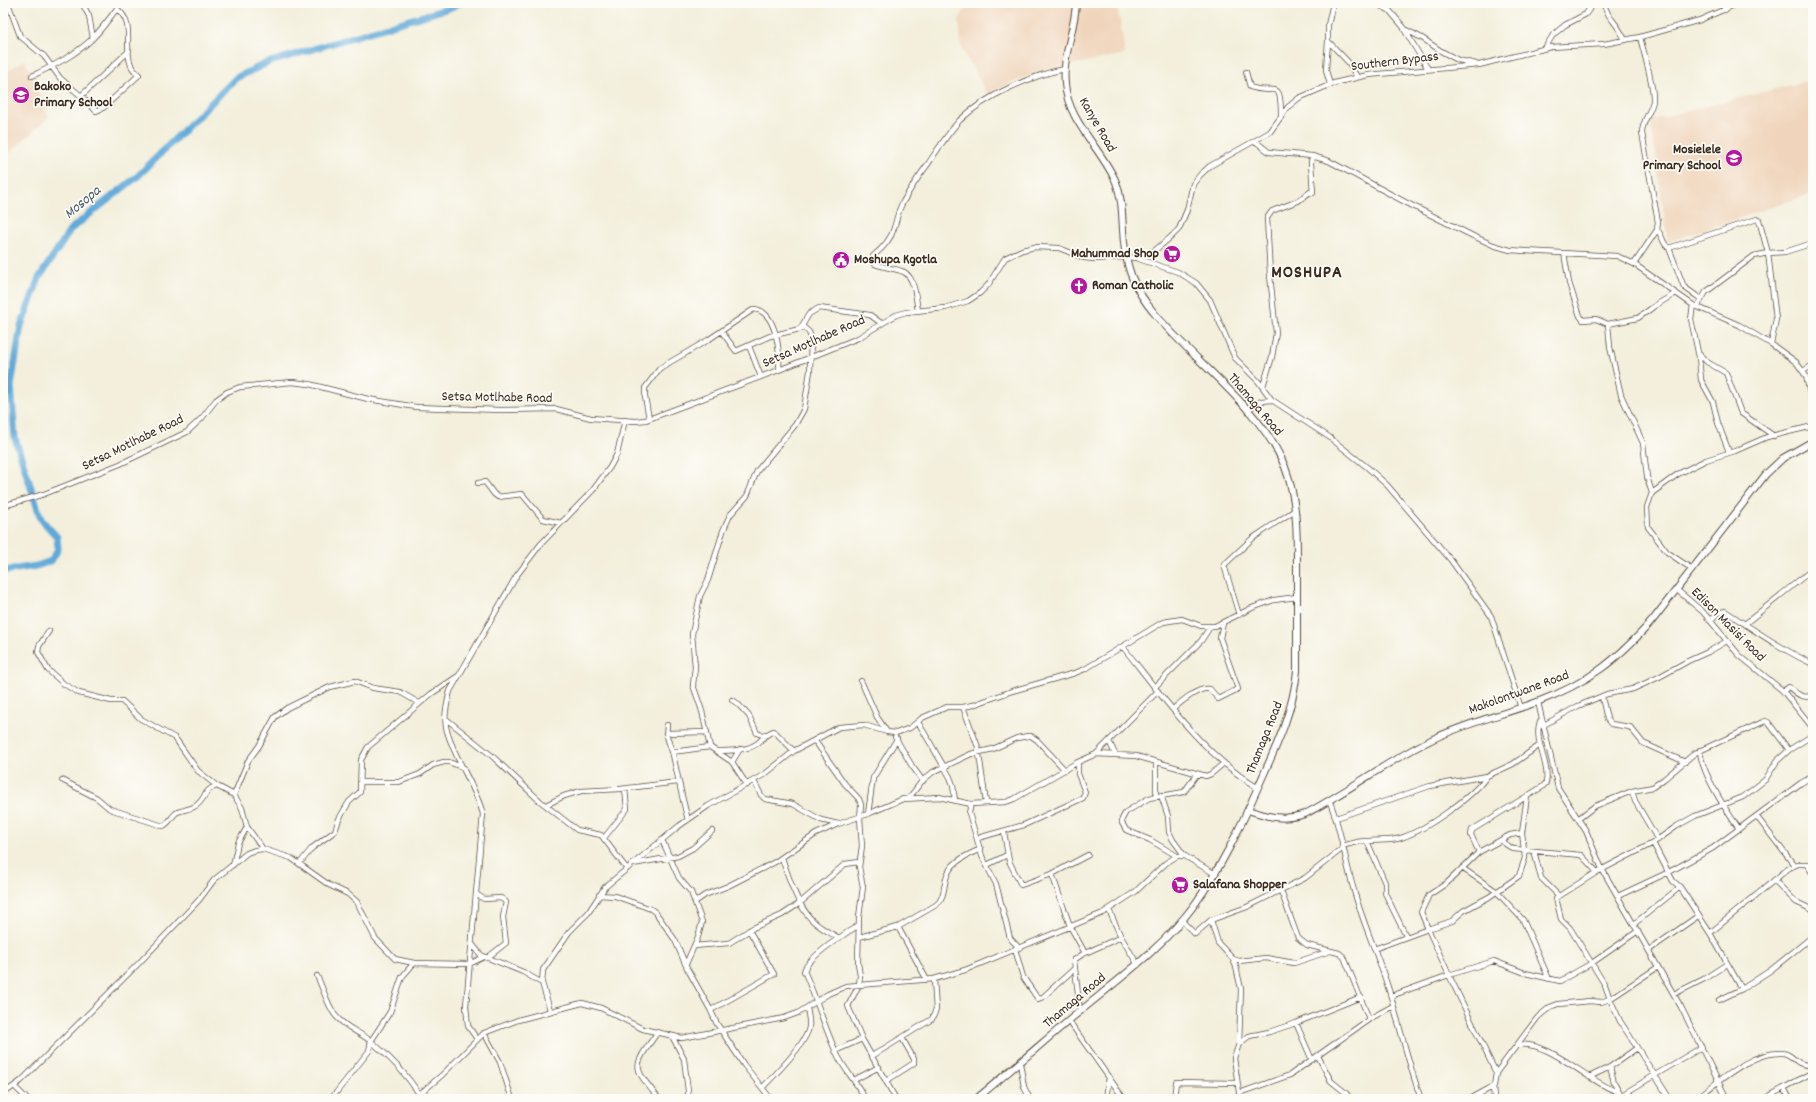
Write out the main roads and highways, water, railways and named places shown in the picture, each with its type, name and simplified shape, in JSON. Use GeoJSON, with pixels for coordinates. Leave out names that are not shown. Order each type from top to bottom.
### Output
{"type":"FeatureCollection","features":[{"type":"Feature","properties":{"kind":"main road","name":"Kanye Road"},"geometry":{"type":"LineString","coordinates":[[1076,3],[1066,56],[1065,84],[1071,106],[1079,122],[1112,172],[1117,184],[1122,205],[1125,257]]}},
{"type":"Feature","properties":{"kind":"main road","name":"Thamaga Road"},"geometry":{"type":"LineString","coordinates":[[976,1099],[1080,1011],[1138,965],[1195,905],[1215,874],[1248,810],[1282,735],[1295,690],[1297,670],[1297,597],[1295,510],[1290,482],[1280,456],[1260,425],[1247,410],[1157,316],[1134,284],[1125,257]]}},
{"type":"Feature","properties":{"kind":"main road","name":"Makolontwane Road"},"geometry":{"type":"LineString","coordinates":[[1248,810],[1269,817],[1289,818],[1305,814],[1431,739],[1538,702],[1580,683],[1614,660],[1637,638],[1677,590],[1766,474],[1783,458],[1813,441]]}},
{"type":"Feature","properties":{"kind":"waterway","name":"Mosopa"},"geometry":{"type":"LineString","coordinates":[[3,571],[37,566],[51,561],[58,549],[57,537],[41,519],[15,438],[11,386],[21,326],[39,278],[71,229],[138,176],[236,78],[267,63],[449,8],[459,3]]}},
{"type":"Feature","properties":{"kind":"place","name":"Bakoko Primary School"},"geometry":{"type":"Point","coordinates":[21,95]}},
{"type":"Feature","properties":{"kind":"place","name":"Mosielele Primary School"},"geometry":{"type":"Point","coordinates":[1734,158]}},
{"type":"Feature","properties":{"kind":"place","name":"Mahummad Shop"},"geometry":{"type":"Point","coordinates":[1172,254]}},
{"type":"Feature","properties":{"kind":"place","name":"Moshupa Kgotla"},"geometry":{"type":"Point","coordinates":[841,260]}},
{"type":"Feature","properties":{"kind":"place","name":"Roman Catholic"},"geometry":{"type":"Point","coordinates":[1079,286]}},
{"type":"Feature","properties":{"kind":"place","name":"Salafana Shopper"},"geometry":{"type":"Point","coordinates":[1180,885]}},
{"type":"Feature","properties":{"kind":"district","name":"MOSHUPA"},"geometry":{"type":"Point","coordinates":[1307,273]}}]}
